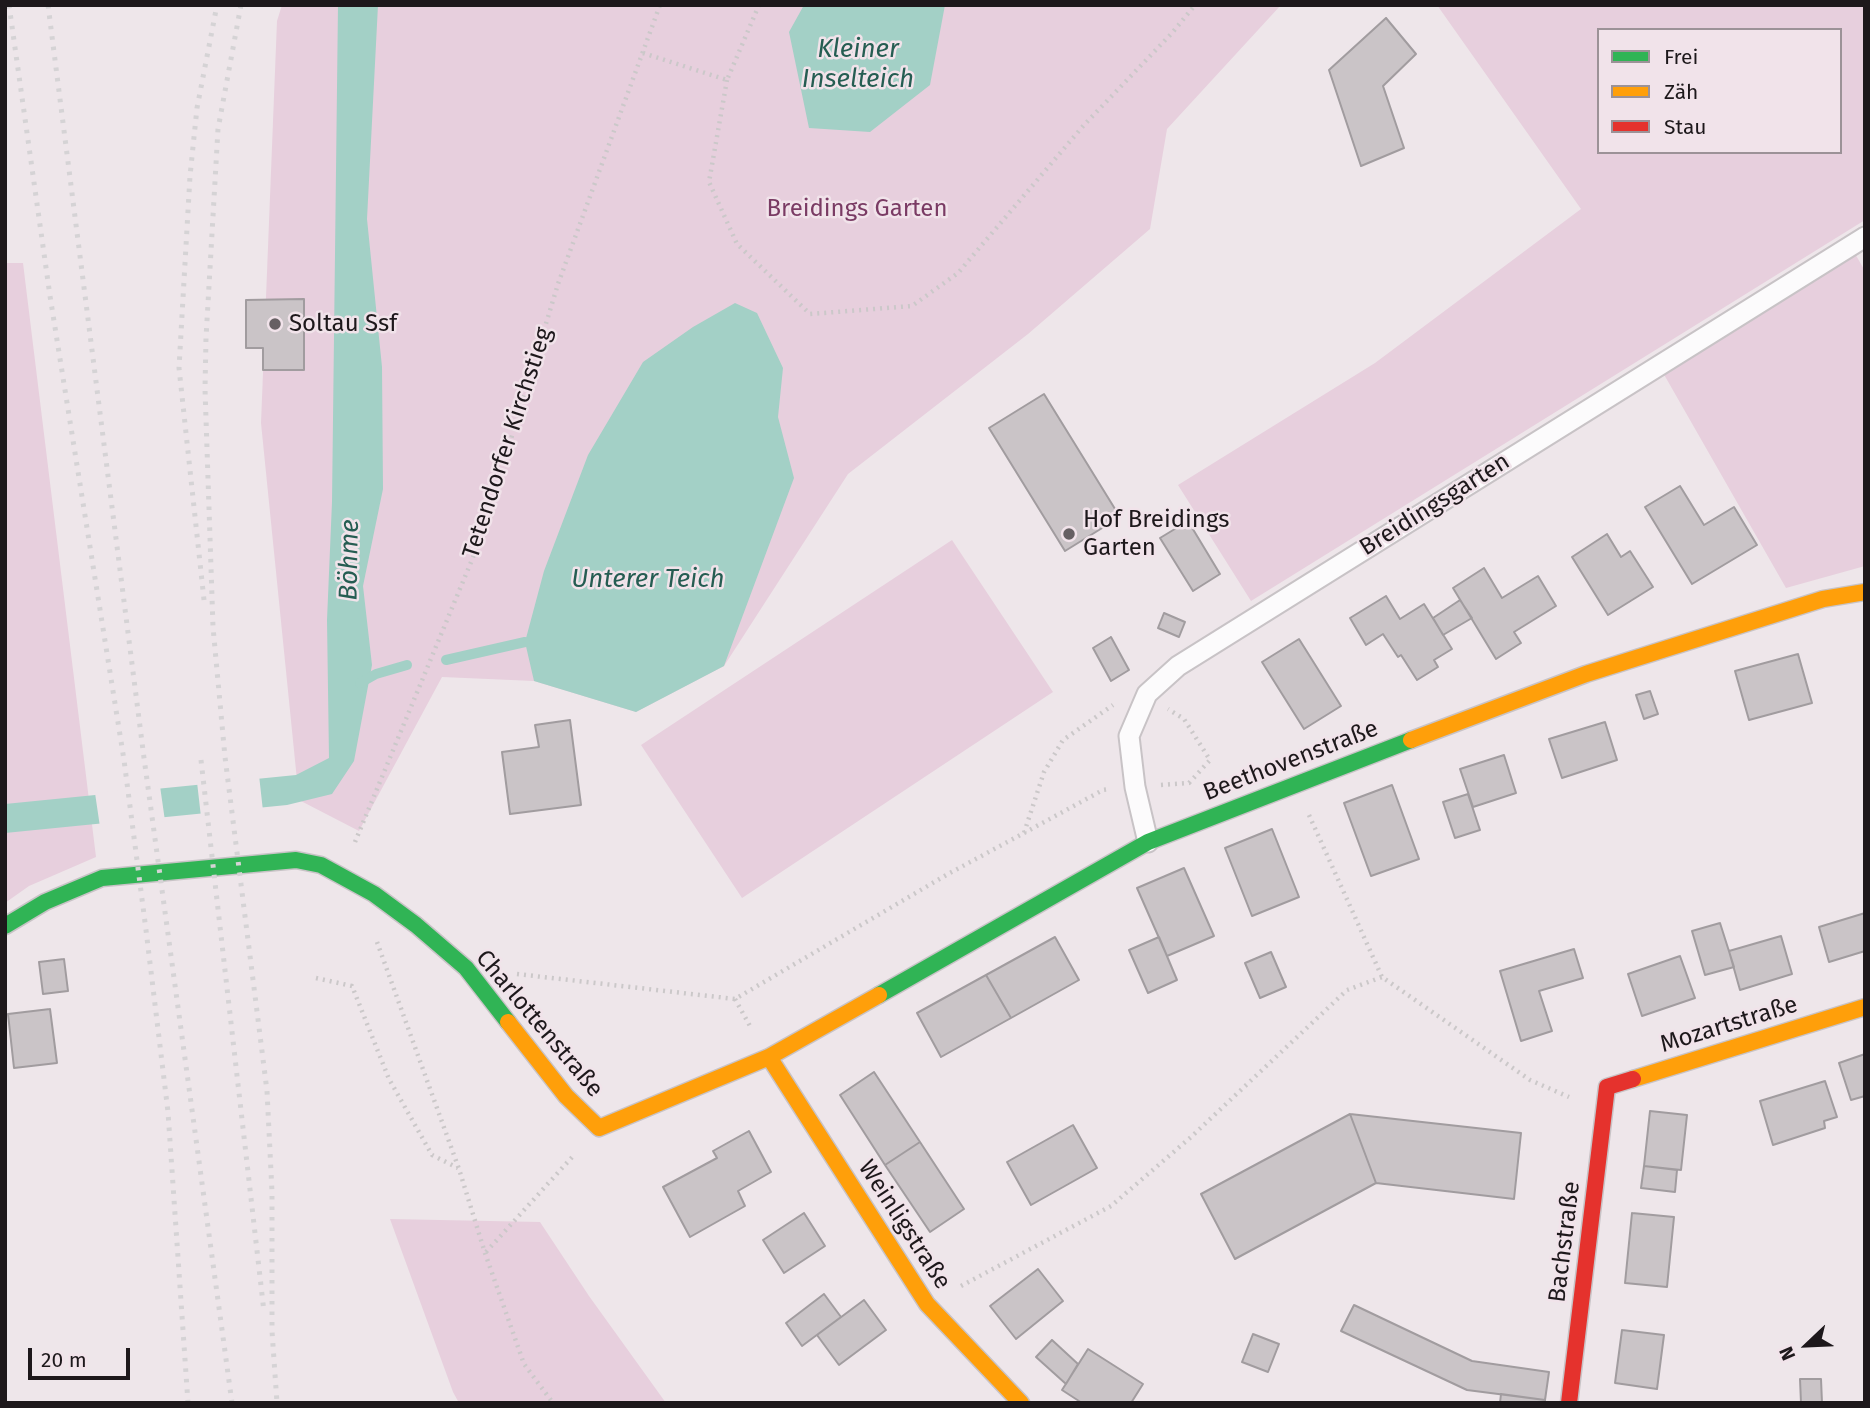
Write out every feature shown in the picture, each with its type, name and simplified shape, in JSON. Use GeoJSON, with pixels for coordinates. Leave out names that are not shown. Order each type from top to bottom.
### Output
{"type":"FeatureCollection","features":[{"type":"Feature","properties":{"kind":"street","name":"Beethovenstraße"},"geometry":{"type":"LineString","coordinates":[[769,1057],[1148,842],[1295,783],[1586,674],[1823,599],[1865,592]]}},
{"type":"Feature","properties":{"kind":"street","name":"Charlottenstraße"},"geometry":{"type":"LineString","coordinates":[[5,926],[45,902],[102,878],[296,860],[321,865],[374,894],[416,925],[466,968],[566,1096],[599,1128],[769,1057]]}},
{"type":"Feature","properties":{"kind":"street","name":"Mozartstraße"},"geometry":{"type":"LineString","coordinates":[[1607,1087],[1865,1007]]}},
{"type":"Feature","properties":{"kind":"street","name":"Weinligstraße"},"geometry":{"type":"LineString","coordinates":[[769,1057],[927,1304],[1021,1403]]}},
{"type":"Feature","properties":{"kind":"street","name":"Bachstraße"},"geometry":{"type":"LineString","coordinates":[[1569,1403],[1607,1087]]}},
{"type":"Feature","properties":{"kind":"lane","name":"Breidingsgarten"},"geometry":{"type":"LineString","coordinates":[[1148,842],[1135,787],[1129,736],[1147,694],[1178,666],[1862,239]]}},
{"type":"Feature","properties":{"kind":"path","name":"Tetendorfer Kirchstieg"},"geometry":{"type":"LineString","coordinates":[[341,875],[481,538],[558,284],[660,5]]}},
{"type":"Feature","properties":{"kind":"path"},"geometry":{"type":"LineString","coordinates":[[758,5],[727,79],[709,183],[737,244],[810,314],[912,306],[958,273],[1084,125],[1172,33],[1195,5]]}},
{"type":"Feature","properties":{"kind":"path"},"geometry":{"type":"LineString","coordinates":[[643,53],[727,79]]}},
{"type":"Feature","properties":{"kind":"path"},"geometry":{"type":"LineString","coordinates":[[466,968],[735,999],[947,874],[1024,833],[1103,790],[1189,783],[1210,760],[1184,719],[1147,694],[1110,707],[1063,740],[1044,772],[1024,833]]}},
{"type":"Feature","properties":{"kind":"path"},"geometry":{"type":"LineString","coordinates":[[1295,783],[1382,976],[1530,1080],[1572,1098],[1607,1087]]}},
{"type":"Feature","properties":{"kind":"path"},"geometry":{"type":"LineString","coordinates":[[374,894],[374,932],[459,1169],[524,1364],[553,1403]]}},
{"type":"Feature","properties":{"kind":"path"},"geometry":{"type":"LineString","coordinates":[[927,1304],[1111,1206],[1191,1137],[1347,990],[1382,976]]}},
{"type":"Feature","properties":{"kind":"path"},"geometry":{"type":"LineString","coordinates":[[316,978],[352,986],[389,1079],[432,1155],[459,1169]]}},
{"type":"Feature","properties":{"kind":"path"},"geometry":{"type":"LineString","coordinates":[[485,1253],[599,1128]]}},
{"type":"Feature","properties":{"kind":"green space","name":"Breidings Garten"},"geometry":{"type":"Polygon","coordinates":[[[282,5],[1281,5],[1167,129],[1150,229],[1028,334],[848,474],[724,666],[636,712],[534,681],[442,677],[359,831],[299,800],[261,423],[277,21],[282,5]]]}},
{"type":"Feature","properties":{"kind":"green space"},"geometry":{"type":"Polygon","coordinates":[[[1437,5],[1865,5],[1865,220],[1251,601],[1178,485],[1375,363],[1581,209],[1437,5]]]}},
{"type":"Feature","properties":{"kind":"green space"},"geometry":{"type":"Polygon","coordinates":[[[1854,252],[1865,271],[1865,566],[1786,588],[1662,371],[1854,252]]]}},
{"type":"Feature","properties":{"kind":"green space"},"geometry":{"type":"Polygon","coordinates":[[[5,263],[23,263],[96,857],[29,886],[5,903],[5,263]]]}},
{"type":"Feature","properties":{"kind":"green space"},"geometry":{"type":"Polygon","coordinates":[[[952,540],[1053,692],[742,898],[641,745],[952,540]]]}},
{"type":"Feature","properties":{"kind":"green space"},"geometry":{"type":"Polygon","coordinates":[[[390,1219],[540,1222],[666,1403],[459,1403],[390,1219]]]}},
{"type":"Feature","properties":{"kind":"water","name":"Böhme"},"geometry":{"type":"Polygon","coordinates":[[[338,5],[378,5],[367,219],[382,367],[383,489],[363,586],[372,665],[354,761],[332,794],[287,805],[5,833],[5,804],[296,775],[329,758],[327,620],[332,502],[338,5]]]}},
{"type":"Feature","properties":{"kind":"water","name":"Kleiner Inselteich"},"geometry":{"type":"Polygon","coordinates":[[[804,5],[945,5],[930,85],[870,132],[809,128],[789,32],[804,5]]]}},
{"type":"Feature","properties":{"kind":"water","name":"Unterer Teich"},"geometry":{"type":"Polygon","coordinates":[[[735,303],[757,313],[783,368],[778,417],[794,478],[724,666],[636,712],[534,681],[525,642],[544,571],[588,455],[643,362],[693,327],[735,303]]]}},
{"type":"Feature","properties":{"kind":"pier"},"geometry":{"type":"Polygon","coordinates":[[[259,775],[263,811],[201,817],[197,782],[259,775]]]}},
{"type":"Feature","properties":{"kind":"pier"},"geometry":{"type":"Polygon","coordinates":[[[160,786],[165,821],[100,827],[95,793],[160,786]]]}},
{"type":"Feature","properties":{"kind":"building"},"geometry":{"type":"Polygon","coordinates":[[[1386,18],[1416,54],[1383,86],[1404,148],[1361,166],[1329,70],[1386,18]]]}},
{"type":"Feature","properties":{"kind":"building","name":"Soltau Ssf"},"geometry":{"type":"Polygon","coordinates":[[[304,299],[304,370],[263,370],[263,348],[246,348],[246,300],[304,299]]]}},
{"type":"Feature","properties":{"kind":"building"},"geometry":{"type":"Polygon","coordinates":[[[1044,394],[1120,517],[1065,551],[989,428],[1044,394]]]}},
{"type":"Feature","properties":{"kind":"building"},"geometry":{"type":"Polygon","coordinates":[[[1680,486],[1704,525],[1734,507],[1757,545],[1692,584],[1645,507],[1680,486]]]}},
{"type":"Feature","properties":{"kind":"building"},"geometry":{"type":"Polygon","coordinates":[[[1188,521],[1220,574],[1193,591],[1160,538],[1188,521]]]}},
{"type":"Feature","properties":{"kind":"building"},"geometry":{"type":"Polygon","coordinates":[[[1607,534],[1621,557],[1630,551],[1653,587],[1608,615],[1572,557],[1607,534]]]}},
{"type":"Feature","properties":{"kind":"building"},"geometry":{"type":"Polygon","coordinates":[[[1484,568],[1502,598],[1538,576],[1556,606],[1514,632],[1521,643],[1496,659],[1453,588],[1484,568]]]}},
{"type":"Feature","properties":{"kind":"building"},"geometry":{"type":"Polygon","coordinates":[[[1386,596],[1400,619],[1424,604],[1452,649],[1434,660],[1438,667],[1417,680],[1383,634],[1366,645],[1350,618],[1386,596]]]}},
{"type":"Feature","properties":{"kind":"building"},"geometry":{"type":"Polygon","coordinates":[[[1460,600],[1472,618],[1443,635],[1433,618],[1460,600]]]}},
{"type":"Feature","properties":{"kind":"building"},"geometry":{"type":"Polygon","coordinates":[[[1164,613],[1185,622],[1179,637],[1158,628],[1164,613]]]}},
{"type":"Feature","properties":{"kind":"building"},"geometry":{"type":"Polygon","coordinates":[[[1111,637],[1129,670],[1111,681],[1093,648],[1111,637]]]}},
{"type":"Feature","properties":{"kind":"building"},"geometry":{"type":"Polygon","coordinates":[[[1299,639],[1341,706],[1304,729],[1262,662],[1299,639]]]}},
{"type":"Feature","properties":{"kind":"building"},"geometry":{"type":"Polygon","coordinates":[[[1798,654],[1812,703],[1749,720],[1735,671],[1798,654]]]}},
{"type":"Feature","properties":{"kind":"building"},"geometry":{"type":"Polygon","coordinates":[[[1650,691],[1658,714],[1644,719],[1636,695],[1650,691]]]}},
{"type":"Feature","properties":{"kind":"building"},"geometry":{"type":"Polygon","coordinates":[[[570,720],[581,805],[510,814],[502,752],[539,747],[535,725],[570,720]]]}},
{"type":"Feature","properties":{"kind":"building"},"geometry":{"type":"Polygon","coordinates":[[[1605,722],[1617,760],[1562,778],[1549,739],[1605,722]]]}},
{"type":"Feature","properties":{"kind":"building"},"geometry":{"type":"Polygon","coordinates":[[[1504,755],[1516,793],[1473,807],[1460,769],[1504,755]]]}},
{"type":"Feature","properties":{"kind":"building"},"geometry":{"type":"Polygon","coordinates":[[[1392,785],[1419,859],[1371,876],[1344,803],[1392,785]]]}},
{"type":"Feature","properties":{"kind":"building"},"geometry":{"type":"Polygon","coordinates":[[[1468,794],[1480,830],[1455,838],[1443,802],[1468,794]]]}},
{"type":"Feature","properties":{"kind":"building"},"geometry":{"type":"Polygon","coordinates":[[[1272,829],[1299,897],[1252,916],[1225,848],[1272,829]]]}},
{"type":"Feature","properties":{"kind":"building"},"geometry":{"type":"Polygon","coordinates":[[[1184,868],[1214,936],[1167,956],[1137,888],[1184,868]]]}},
{"type":"Feature","properties":{"kind":"building"},"geometry":{"type":"Polygon","coordinates":[[[1865,913],[1865,951],[1829,962],[1819,927],[1865,913]]]}},
{"type":"Feature","properties":{"kind":"building"},"geometry":{"type":"Polygon","coordinates":[[[1720,923],[1734,967],[1705,975],[1692,931],[1720,923]]]}},
{"type":"Feature","properties":{"kind":"building"},"geometry":{"type":"Polygon","coordinates":[[[1781,936],[1792,974],[1740,990],[1729,951],[1781,936]]]}},
{"type":"Feature","properties":{"kind":"building"},"geometry":{"type":"Polygon","coordinates":[[[1055,937],[1079,980],[1011,1018],[986,975],[1055,937]]]}},
{"type":"Feature","properties":{"kind":"building"},"geometry":{"type":"Polygon","coordinates":[[[1159,937],[1177,980],[1148,993],[1129,950],[1159,937]]]}},
{"type":"Feature","properties":{"kind":"building"},"geometry":{"type":"Polygon","coordinates":[[[1574,949],[1583,978],[1539,991],[1552,1031],[1521,1041],[1500,971],[1574,949]]]}},
{"type":"Feature","properties":{"kind":"building"},"geometry":{"type":"Polygon","coordinates":[[[1271,952],[1286,987],[1260,998],[1245,963],[1271,952]]]}},
{"type":"Feature","properties":{"kind":"building"},"geometry":{"type":"Polygon","coordinates":[[[1680,956],[1695,998],[1642,1016],[1628,974],[1680,956]]]}},
{"type":"Feature","properties":{"kind":"building"},"geometry":{"type":"Polygon","coordinates":[[[64,959],[68,991],[43,994],[39,962],[64,959]]]}},
{"type":"Feature","properties":{"kind":"building"},"geometry":{"type":"Polygon","coordinates":[[[986,975],[1011,1018],[941,1057],[917,1013],[986,975]]]}},
{"type":"Feature","properties":{"kind":"building"},"geometry":{"type":"Polygon","coordinates":[[[50,1009],[57,1063],[14,1068],[8,1014],[50,1009]]]}},
{"type":"Feature","properties":{"kind":"building"},"geometry":{"type":"Polygon","coordinates":[[[1865,1054],[1865,1096],[1851,1100],[1839,1063],[1865,1054]]]}},
{"type":"Feature","properties":{"kind":"building"},"geometry":{"type":"Polygon","coordinates":[[[874,1072],[920,1142],[885,1165],[840,1095],[874,1072]]]}},
{"type":"Feature","properties":{"kind":"building"},"geometry":{"type":"Polygon","coordinates":[[[1825,1081],[1837,1117],[1824,1121],[1825,1128],[1773,1145],[1760,1101],[1825,1081]]]}},
{"type":"Feature","properties":{"kind":"building"},"geometry":{"type":"Polygon","coordinates":[[[1650,1111],[1687,1115],[1681,1170],[1644,1166],[1650,1111]]]}},
{"type":"Feature","properties":{"kind":"building"},"geometry":{"type":"Polygon","coordinates":[[[1350,1114],[1521,1133],[1514,1199],[1376,1183],[1350,1114]]]}},
{"type":"Feature","properties":{"kind":"building"},"geometry":{"type":"Polygon","coordinates":[[[1350,1114],[1376,1183],[1235,1259],[1201,1194],[1350,1114]]]}},
{"type":"Feature","properties":{"kind":"building"},"geometry":{"type":"Polygon","coordinates":[[[1073,1125],[1097,1168],[1031,1205],[1007,1162],[1073,1125]]]}},
{"type":"Feature","properties":{"kind":"building"},"geometry":{"type":"Polygon","coordinates":[[[749,1131],[771,1172],[738,1191],[745,1206],[690,1237],[663,1187],[717,1158],[713,1151],[749,1131]]]}},
{"type":"Feature","properties":{"kind":"building"},"geometry":{"type":"Polygon","coordinates":[[[920,1142],[964,1209],[930,1232],[885,1165],[920,1142]]]}},
{"type":"Feature","properties":{"kind":"building"},"geometry":{"type":"Polygon","coordinates":[[[1644,1166],[1677,1170],[1675,1192],[1641,1188],[1644,1166]]]}},
{"type":"Feature","properties":{"kind":"building"},"geometry":{"type":"Polygon","coordinates":[[[804,1213],[825,1246],[784,1273],[763,1240],[804,1213]]]}},
{"type":"Feature","properties":{"kind":"building"},"geometry":{"type":"Polygon","coordinates":[[[1632,1213],[1674,1217],[1667,1287],[1625,1283],[1632,1213]]]}},
{"type":"Feature","properties":{"kind":"building"},"geometry":{"type":"Polygon","coordinates":[[[1038,1269],[1063,1301],[1016,1339],[990,1306],[1038,1269]]]}},
{"type":"Feature","properties":{"kind":"building"},"geometry":{"type":"Polygon","coordinates":[[[824,1294],[841,1317],[802,1346],[786,1323],[824,1294]]]}},
{"type":"Feature","properties":{"kind":"building"},"geometry":{"type":"Polygon","coordinates":[[[864,1300],[886,1330],[839,1365],[817,1335],[864,1300]]]}},
{"type":"Feature","properties":{"kind":"building"},"geometry":{"type":"Polygon","coordinates":[[[1354,1305],[1472,1361],[1549,1372],[1545,1400],[1467,1390],[1341,1331],[1354,1305]]]}},
{"type":"Feature","properties":{"kind":"building"},"geometry":{"type":"Polygon","coordinates":[[[1622,1330],[1664,1335],[1657,1389],[1615,1383],[1622,1330]]]}},
{"type":"Feature","properties":{"kind":"building"},"geometry":{"type":"Polygon","coordinates":[[[1253,1334],[1279,1344],[1268,1372],[1242,1362],[1253,1334]]]}},
{"type":"Feature","properties":{"kind":"building"},"geometry":{"type":"Polygon","coordinates":[[[1052,1340],[1078,1364],[1066,1384],[1036,1357],[1052,1340]]]}},
{"type":"Feature","properties":{"kind":"building"},"geometry":{"type":"Polygon","coordinates":[[[1088,1349],[1143,1384],[1131,1403],[1082,1403],[1062,1390],[1088,1349]]]}},
{"type":"Feature","properties":{"kind":"building"},"geometry":{"type":"Polygon","coordinates":[[[1800,1379],[1821,1379],[1822,1403],[1801,1403],[1800,1379]]]}},
{"type":"Feature","properties":{"kind":"building"},"geometry":{"type":"Polygon","coordinates":[[[1501,1394],[1545,1400],[1545,1403],[1500,1403],[1501,1394]]]}},
{"type":"Feature","properties":{"kind":"waterway"},"geometry":{"type":"LineString","coordinates":[[446,660],[525,642]]}},
{"type":"Feature","properties":{"kind":"waterway"},"geometry":{"type":"LineString","coordinates":[[360,683],[376,674],[407,665]]}},
{"type":"Feature","properties":{"kind":"railway"},"geometry":{"type":"LineString","coordinates":[[9,5],[50,296],[124,760],[146,930],[168,1112],[188,1403]]}},
{"type":"Feature","properties":{"kind":"railway"},"geometry":{"type":"LineString","coordinates":[[48,5],[144,758],[232,1403]]}},
{"type":"Feature","properties":{"kind":"railway"},"geometry":{"type":"LineString","coordinates":[[204,600],[179,368],[190,176],[197,108],[217,5]]}},
{"type":"Feature","properties":{"kind":"railway"},"geometry":{"type":"LineString","coordinates":[[241,5],[218,129],[205,389],[213,627],[225,757],[267,1091],[272,1192],[272,1331],[277,1403]]}},
{"type":"Feature","properties":{"kind":"railway"},"geometry":{"type":"LineString","coordinates":[[201,760],[264,1312]]}},
{"type":"Feature","properties":{"kind":"traffic: fast"},"geometry":{"type":"LineString","coordinates":[[879,995],[1148,842],[1411,740]]}},
{"type":"Feature","properties":{"kind":"traffic: fast"},"geometry":{"type":"LineString","coordinates":[[5,926],[45,902],[102,878],[296,860],[321,865],[374,894],[416,925],[466,968],[508,1022]]}},
{"type":"Feature","properties":{"kind":"traffic: slow"},"geometry":{"type":"LineString","coordinates":[[1411,740],[1586,674],[1823,599],[1865,592]]}},
{"type":"Feature","properties":{"kind":"traffic: slow"},"geometry":{"type":"LineString","coordinates":[[508,1022],[566,1096],[599,1128],[769,1057],[879,995]]}},
{"type":"Feature","properties":{"kind":"traffic: slow"},"geometry":{"type":"LineString","coordinates":[[1633,1079],[1865,1007]]}},
{"type":"Feature","properties":{"kind":"traffic: slow"},"geometry":{"type":"LineString","coordinates":[[769,1057],[927,1304],[1021,1403]]}},
{"type":"Feature","properties":{"kind":"traffic: jam"},"geometry":{"type":"LineString","coordinates":[[1569,1403],[1607,1087],[1633,1079]]}},
{"type":"Feature","properties":{"kind":"place","name":"Soltau Ssf"},"geometry":{"type":"Point","coordinates":[275,324]}},
{"type":"Feature","properties":{"kind":"place","name":"Hof Breidings Garten"},"geometry":{"type":"Point","coordinates":[1069,534]}}]}
